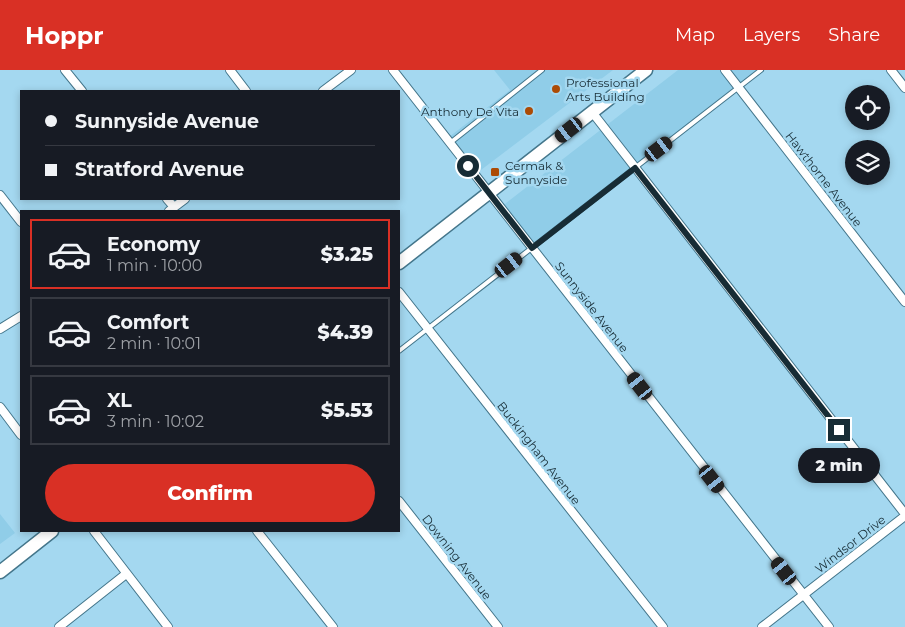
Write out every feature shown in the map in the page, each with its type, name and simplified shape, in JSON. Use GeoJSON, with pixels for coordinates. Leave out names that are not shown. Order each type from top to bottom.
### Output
{"type":"FeatureCollection","features":[{"type":"Feature","properties":{"kind":"main road"},"geometry":{"type":"LineString","coordinates":[[400,262],[646,70]]}},
{"type":"Feature","properties":{"kind":"main road"},"geometry":{"type":"LineString","coordinates":[[0,572],[51,532]]}},
{"type":"Feature","properties":{"kind":"street"},"geometry":{"type":"LineString","coordinates":[[65,70],[81,90]]}},
{"type":"Feature","properties":{"kind":"street"},"geometry":{"type":"LineString","coordinates":[[230,70],[245,90]]}},
{"type":"Feature","properties":{"kind":"street"},"geometry":{"type":"LineString","coordinates":[[324,90],[351,70]]}},
{"type":"Feature","properties":{"kind":"street","name":"Sunnyside Avenue"},"geometry":{"type":"LineString","coordinates":[[394,70],[829,627]]}},
{"type":"Feature","properties":{"kind":"street","name":"Hawthorne Avenue"},"geometry":{"type":"LineString","coordinates":[[725,70],[905,302]]}},
{"type":"Feature","properties":{"kind":"street"},"geometry":{"type":"LineString","coordinates":[[892,70],[905,88]]}},
{"type":"Feature","properties":{"kind":"street"},"geometry":{"type":"LineString","coordinates":[[592,112],[905,515]]}},
{"type":"Feature","properties":{"kind":"street"},"geometry":{"type":"LineString","coordinates":[[0,195],[20,221]]}},
{"type":"Feature","properties":{"kind":"street"},"geometry":{"type":"LineString","coordinates":[[171,209],[184,200]]}},
{"type":"Feature","properties":{"kind":"street","name":"Buckingham Avenue"},"geometry":{"type":"LineString","coordinates":[[400,293],[662,627]]}},
{"type":"Feature","properties":{"kind":"street"},"geometry":{"type":"LineString","coordinates":[[0,329],[20,317]]}},
{"type":"Feature","properties":{"kind":"street"},"geometry":{"type":"LineString","coordinates":[[0,408],[20,434]]}},
{"type":"Feature","properties":{"kind":"street","name":"Downing Avenue"},"geometry":{"type":"LineString","coordinates":[[400,502],[498,627]]}},
{"type":"Feature","properties":{"kind":"street","name":"Windsor Drive"},"geometry":{"type":"LineString","coordinates":[[762,627],[905,515]]}},
{"type":"Feature","properties":{"kind":"street"},"geometry":{"type":"LineString","coordinates":[[95,532],[168,627]]}},
{"type":"Feature","properties":{"kind":"street"},"geometry":{"type":"LineString","coordinates":[[258,532],[332,627]]}},
{"type":"Feature","properties":{"kind":"street"},"geometry":{"type":"LineString","coordinates":[[59,627],[126,574]]}},
{"type":"Feature","properties":{"kind":"lane"},"geometry":{"type":"LineString","coordinates":[[450,143],[542,70]]}},
{"type":"Feature","properties":{"kind":"lane"},"geometry":{"type":"LineString","coordinates":[[400,350],[761,70]]}},
{"type":"Feature","properties":{"kind":"shaded area"},"geometry":{"type":"Polygon","coordinates":[[[494,70],[613,70],[477,173],[449,137],[510,90],[494,70]]]}},
{"type":"Feature","properties":{"kind":"shaded area"},"geometry":{"type":"Polygon","coordinates":[[[678,70],[761,70],[531,245],[501,207],[678,70]]]}},
{"type":"Feature","properties":{"kind":"shaded area"},"geometry":{"type":"Polygon","coordinates":[[[0,514],[15,533],[0,544],[0,514]]]}},
{"type":"Feature","properties":{"kind":"place","name":"Professional Arts Building"},"geometry":{"type":"Point","coordinates":[556,89]}},
{"type":"Feature","properties":{"kind":"place","name":"Anthony De Vita"},"geometry":{"type":"Point","coordinates":[529,111]}},
{"type":"Feature","properties":{"kind":"place","name":"Cermak & Sunnyside"},"geometry":{"type":"Point","coordinates":[495,172]}},
{"type":"Feature","properties":{"kind":"route"},"geometry":{"type":"LineString","coordinates":[[468,166],[532,248],[635,168],[839,430]]}}]}
